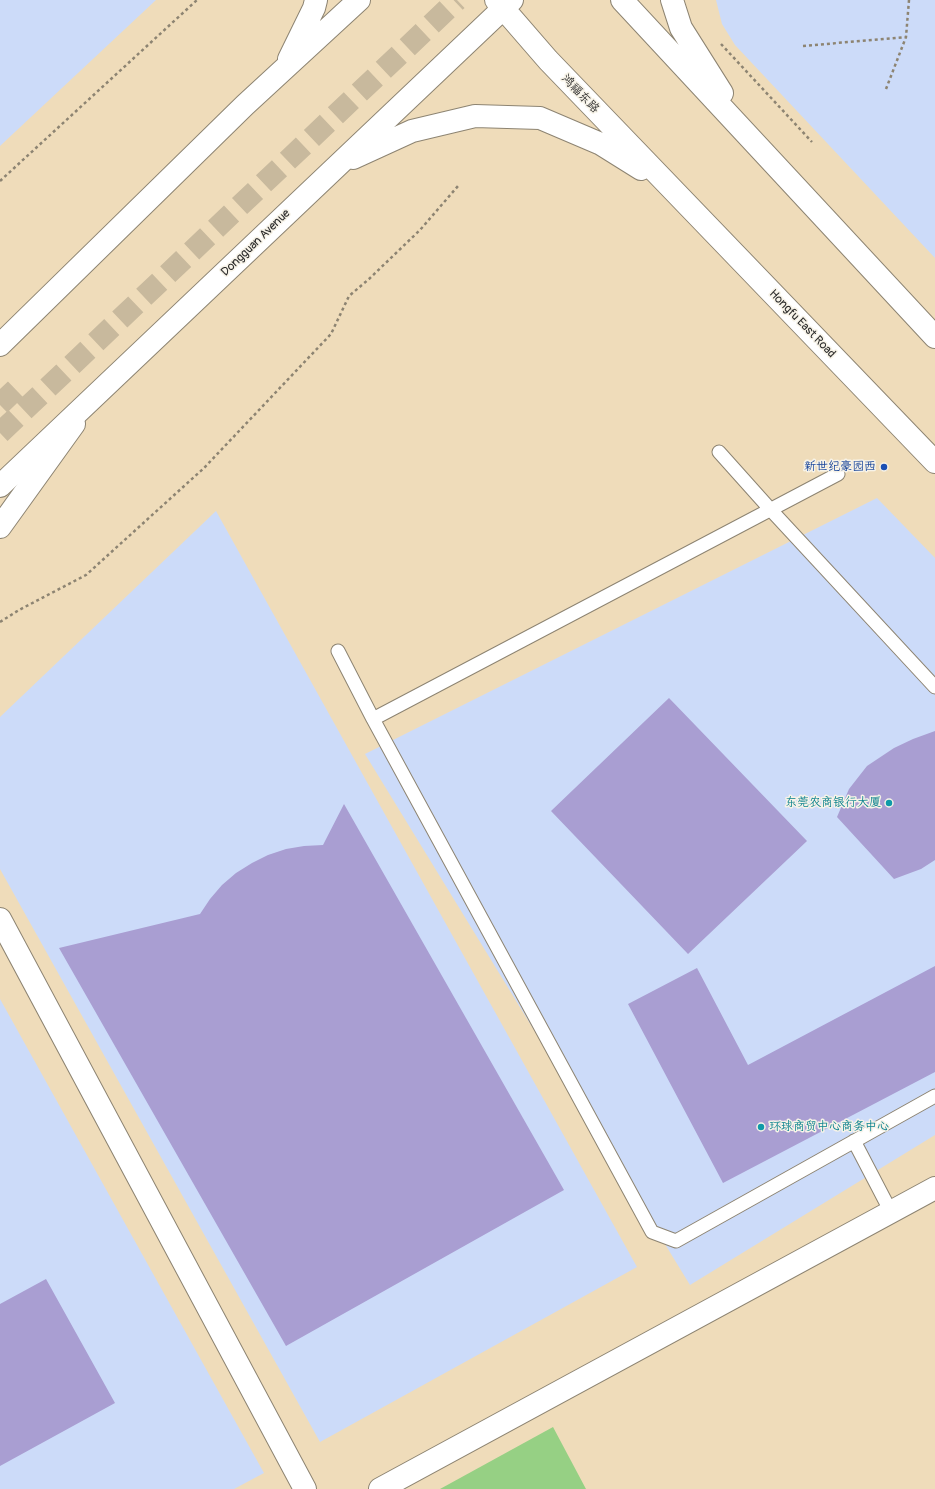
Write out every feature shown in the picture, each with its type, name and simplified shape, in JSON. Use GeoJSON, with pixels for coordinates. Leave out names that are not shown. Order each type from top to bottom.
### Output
{"type":"FeatureCollection","features":[{"type":"Feature","properties":{"kind":"main road"},"geometry":{"type":"LineString","coordinates":[[283,71],[314,8],[316,0]]}},
{"type":"Feature","properties":{"kind":"main road"},"geometry":{"type":"LineString","coordinates":[[0,345],[245,105],[359,0]]}},
{"type":"Feature","properties":{"kind":"main road"},"geometry":{"type":"LineString","coordinates":[[622,0],[935,338]]}},
{"type":"Feature","properties":{"kind":"main road"},"geometry":{"type":"LineString","coordinates":[[672,0],[681,28],[749,136]]}},
{"type":"Feature","properties":{"kind":"main road","name":"Dongguan Avenue"},"geometry":{"type":"LineString","coordinates":[[0,486],[336,166],[504,3]]}},
{"type":"Feature","properties":{"kind":"main road","name":"鸿福东路"},"geometry":{"type":"LineString","coordinates":[[504,3],[548,60],[668,186]]}},
{"type":"Feature","properties":{"kind":"main road"},"geometry":{"type":"LineString","coordinates":[[336,166],[412,131],[475,116],[540,118],[601,144],[668,186]]}},
{"type":"Feature","properties":{"kind":"main road","name":"Hongfu East Road"},"geometry":{"type":"LineString","coordinates":[[668,186],[935,462]]}},
{"type":"Feature","properties":{"kind":"main road"},"geometry":{"type":"LineString","coordinates":[[0,527],[89,402]]}},
{"type":"Feature","properties":{"kind":"main road"},"geometry":{"type":"LineString","coordinates":[[0,919],[305,1489]]}},
{"type":"Feature","properties":{"kind":"main road"},"geometry":{"type":"LineString","coordinates":[[380,1489],[935,1188]]}},
{"type":"Feature","properties":{"kind":"lane"},"geometry":{"type":"LineString","coordinates":[[719,452],[935,686]]}},
{"type":"Feature","properties":{"kind":"lane"},"geometry":{"type":"LineString","coordinates":[[373,719],[838,474]]}},
{"type":"Feature","properties":{"kind":"lane"},"geometry":{"type":"LineString","coordinates":[[338,651],[373,719],[652,1232],[676,1241],[935,1096]]}},
{"type":"Feature","properties":{"kind":"lane"},"geometry":{"type":"LineString","coordinates":[[854,1141],[891,1212]]}},
{"type":"Feature","properties":{"kind":"path"},"geometry":{"type":"LineString","coordinates":[[0,181],[197,0]]}},
{"type":"Feature","properties":{"kind":"path"},"geometry":{"type":"LineString","coordinates":[[886,89],[906,37],[909,0]]}},
{"type":"Feature","properties":{"kind":"path"},"geometry":{"type":"LineString","coordinates":[[803,46],[906,37]]}},
{"type":"Feature","properties":{"kind":"path"},"geometry":{"type":"LineString","coordinates":[[720,43],[812,142]]}},
{"type":"Feature","properties":{"kind":"path"},"geometry":{"type":"LineString","coordinates":[[0,622],[19,610],[86,575],[204,468],[331,334],[349,296],[420,230],[458,186]]}},
{"type":"Feature","properties":{"kind":"shaded area"},"geometry":{"type":"Polygon","coordinates":[[[0,0],[156,0],[0,146],[0,0]]]}},
{"type":"Feature","properties":{"kind":"shaded area"},"geometry":{"type":"Polygon","coordinates":[[[716,0],[935,0],[935,258],[735,45],[722,24],[716,0]]]}},
{"type":"Feature","properties":{"kind":"shaded area"},"geometry":{"type":"Polygon","coordinates":[[[877,498],[935,558],[935,1135],[690,1285],[365,754],[877,498]]]}},
{"type":"Feature","properties":{"kind":"shaded area"},"geometry":{"type":"Polygon","coordinates":[[[216,511],[637,1267],[320,1442],[0,869],[0,717],[216,511]]]}},
{"type":"Feature","properties":{"kind":"shaded area"},"geometry":{"type":"Polygon","coordinates":[[[0,999],[264,1473],[234,1489],[0,1489],[0,999]]]}},
{"type":"Feature","properties":{"kind":"green space"},"geometry":{"type":"Polygon","coordinates":[[[553,1427],[586,1489],[440,1489],[553,1427]]]}},
{"type":"Feature","properties":{"kind":"building"},"geometry":{"type":"Polygon","coordinates":[[[669,698],[807,841],[688,954],[551,811],[669,698]]]}},
{"type":"Feature","properties":{"kind":"building","name":"东莞农商银行大厦"},"geometry":{"type":"Polygon","coordinates":[[[935,731],[935,860],[921,869],[894,879],[837,817],[849,789],[867,766],[894,748],[935,731]]]}},
{"type":"Feature","properties":{"kind":"building"},"geometry":{"type":"Polygon","coordinates":[[[344,804],[564,1190],[286,1346],[59,948],[200,914],[222,885],[236,873],[252,863],[268,855],[286,849],[323,845],[344,804]]]}},
{"type":"Feature","properties":{"kind":"building","name":"环球商贸中心商务中心"},"geometry":{"type":"Polygon","coordinates":[[[935,966],[935,1072],[723,1183],[628,1004],[697,968],[748,1065],[935,966]]]}},
{"type":"Feature","properties":{"kind":"building"},"geometry":{"type":"Polygon","coordinates":[[[46,1279],[115,1403],[0,1466],[0,1304],[46,1279]]]}},
{"type":"Feature","properties":{"kind":"tunnel"},"geometry":{"type":"LineString","coordinates":[[0,433],[457,0]]}},
{"type":"Feature","properties":{"kind":"tunnel"},"geometry":{"type":"LineString","coordinates":[[0,389],[22,412]]}},
{"type":"Feature","properties":{"kind":"place","name":"新世纪豪园西"},"geometry":{"type":"Point","coordinates":[884,467]}},
{"type":"Feature","properties":{"kind":"place","name":"东莞农商银行大厦"},"geometry":{"type":"Point","coordinates":[889,803]}},
{"type":"Feature","properties":{"kind":"place","name":"环球商贸中心商务中心"},"geometry":{"type":"Point","coordinates":[761,1127]}}]}
